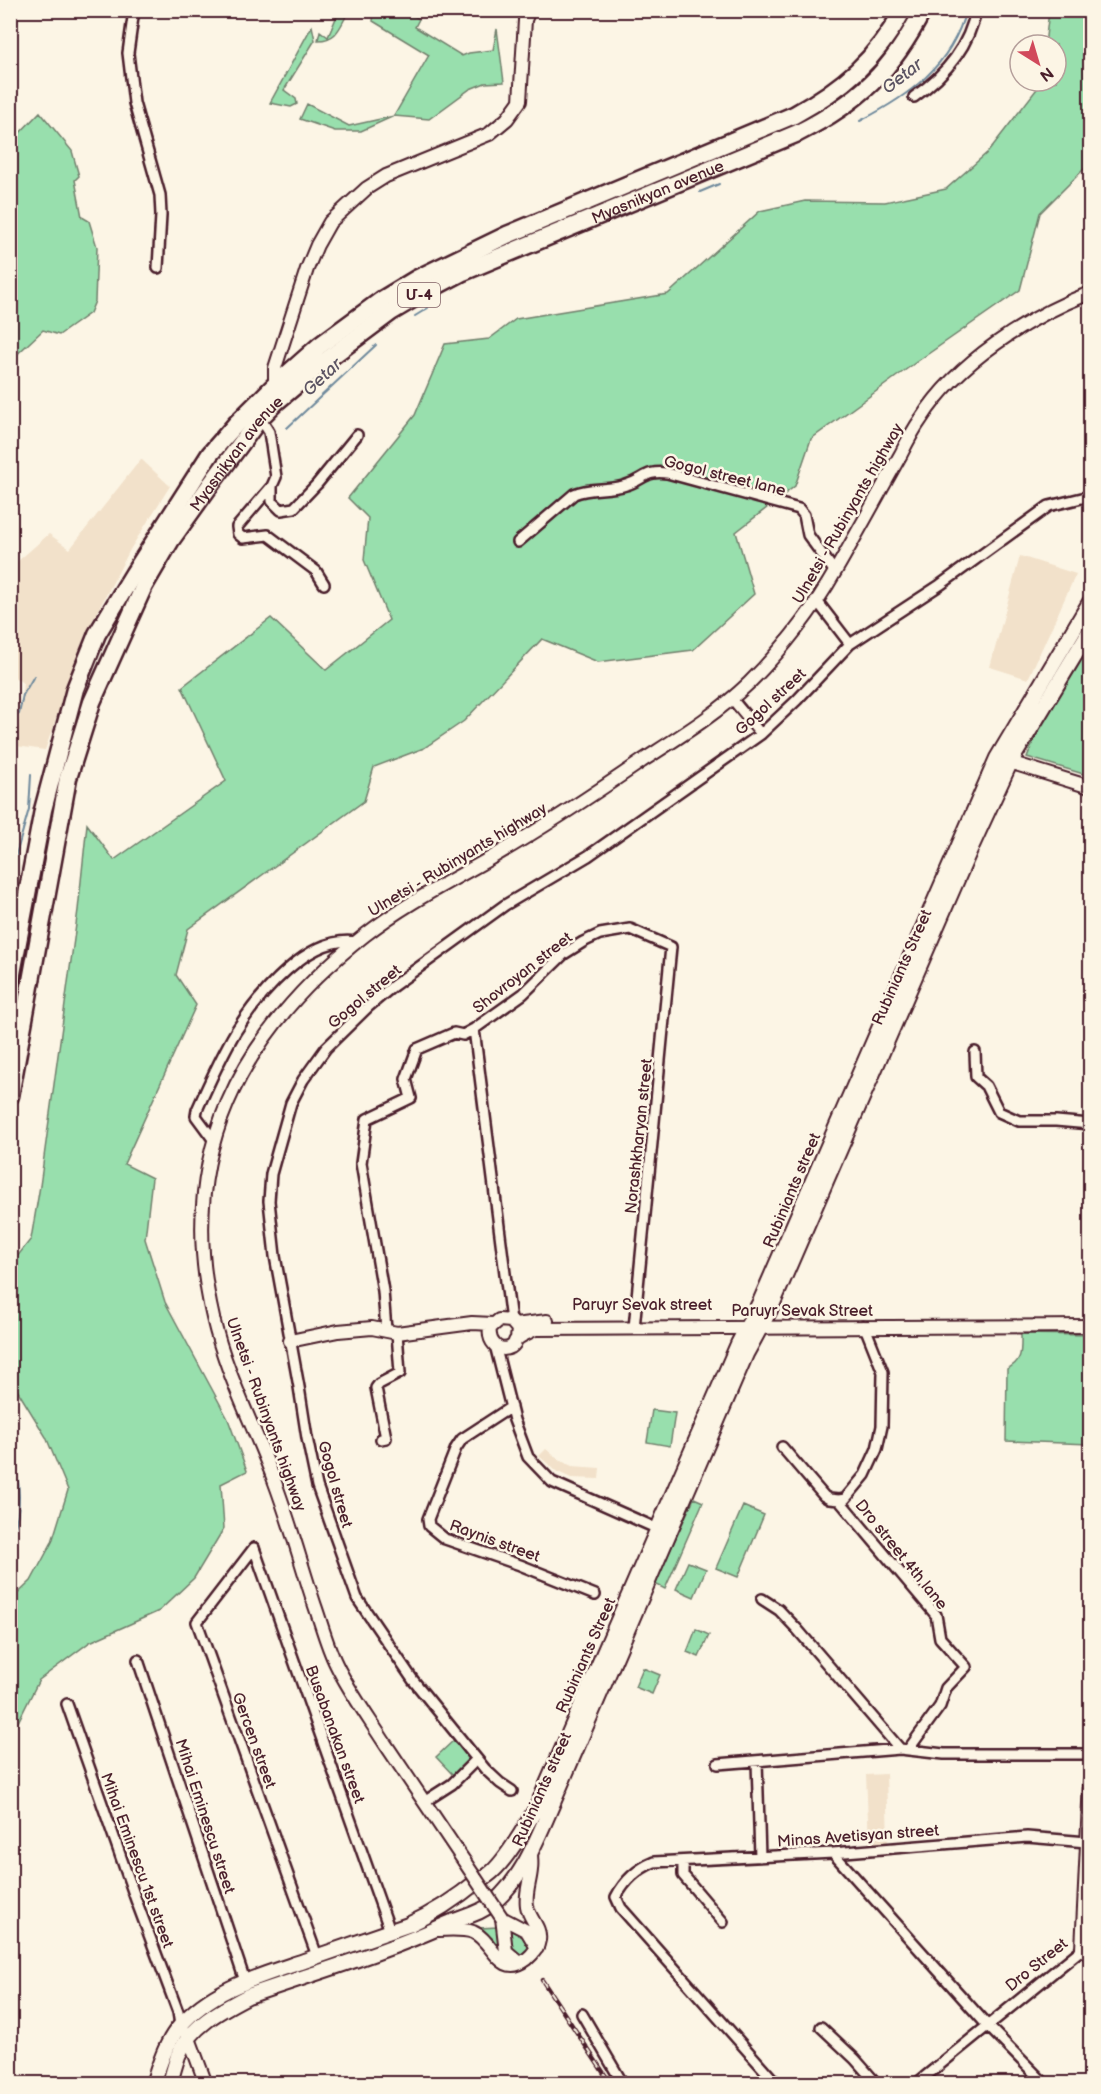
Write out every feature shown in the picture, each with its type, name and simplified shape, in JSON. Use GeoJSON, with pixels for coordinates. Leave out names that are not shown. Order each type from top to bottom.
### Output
{"type":"FeatureCollection","features":[{"type":"Feature","properties":{"kind":"highway","name":"Myasnikyan avenue"},"geometry":{"type":"LineString","coordinates":[[10,984],[56,758],[75,689],[98,634],[164,524],[210,454],[236,424],[274,385],[319,346],[383,299],[451,261],[507,235],[794,116],[821,100],[864,66],[888,36],[903,10]]}},
{"type":"Feature","properties":{"kind":"highway","name":"Myasnikyan avenue"},"geometry":{"type":"LineString","coordinates":[[10,1096],[66,785],[92,702],[144,586],[171,540],[260,418],[320,364],[391,312],[423,292],[463,272],[788,137],[829,117],[864,92],[886,69],[912,32],[923,10]]}},
{"type":"Feature","properties":{"kind":"main road","name":"Rubiniants Street"},"geometry":{"type":"LineString","coordinates":[[153,2084],[169,2040],[180,2025],[211,1999],[245,1981],[427,1917],[480,1879],[485,1878],[510,1850],[537,1807],[738,1344],[756,1323],[1003,760],[1090,602]]}},
{"type":"Feature","properties":{"kind":"main road","name":"Rubiniants Street"},"geometry":{"type":"LineString","coordinates":[[1003,760],[1090,630]]}},
{"type":"Feature","properties":{"kind":"main road","name":"Rubiniants street"},"geometry":{"type":"LineString","coordinates":[[170,2084],[178,2056],[189,2038],[206,2022],[248,1995],[436,1930],[478,1912],[500,1897],[515,1879],[531,1852],[746,1354],[756,1323]]}},
{"type":"Feature","properties":{"kind":"main road"},"geometry":{"type":"LineString","coordinates":[[485,1878],[485,1881],[489,1881],[500,1897]]}},
{"type":"Feature","properties":{"kind":"main road"},"geometry":{"type":"LineString","coordinates":[[464,1892],[466,1901],[478,1912]]}},
{"type":"Feature","properties":{"kind":"street"},"geometry":{"type":"LineString","coordinates":[[134,10],[129,53],[135,103],[160,195],[158,268]]}},
{"type":"Feature","properties":{"kind":"street"},"geometry":{"type":"LineString","coordinates":[[274,385],[275,368],[307,269],[317,244],[330,222],[367,188],[386,176],[489,134],[507,119],[520,102],[525,20],[529,10]]}},
{"type":"Feature","properties":{"kind":"street"},"geometry":{"type":"LineString","coordinates":[[914,97],[933,84],[956,57],[967,39],[976,10]]}},
{"type":"Feature","properties":{"kind":"street","name":"Ulnetsi - Rubinyants highway"},"geometry":{"type":"LineString","coordinates":[[502,1918],[424,1803],[337,1666],[273,1477],[221,1347],[213,1315],[206,1274],[202,1203],[213,1139],[237,1082],[256,1049],[298,997],[356,942],[413,901],[498,854],[562,814],[732,699],[778,652],[817,602],[922,416],[955,378],[977,358],[1032,321],[1058,305],[1090,293]]}},
{"type":"Feature","properties":{"kind":"street"},"geometry":{"type":"LineString","coordinates":[[260,418],[269,432],[276,477],[272,486],[237,527],[238,534],[243,538],[268,535],[316,571],[324,584]]}},
{"type":"Feature","properties":{"kind":"street"},"geometry":{"type":"LineString","coordinates":[[272,486],[272,501],[282,510],[294,508],[357,435]]}},
{"type":"Feature","properties":{"kind":"street","name":"Gogol street lane"},"geometry":{"type":"LineString","coordinates":[[518,542],[574,494],[626,485],[654,471],[799,509],[804,515],[808,535],[835,572]]}},
{"type":"Feature","properties":{"kind":"street","name":"Gogol street"},"geometry":{"type":"LineString","coordinates":[[512,1791],[500,1783],[477,1759],[413,1680],[357,1598],[318,1486],[290,1341],[272,1235],[269,1201],[271,1174],[291,1103],[303,1080],[326,1048],[393,986],[505,905],[588,856],[761,734],[850,644],[940,585],[1049,506],[1090,496]]}},
{"type":"Feature","properties":{"kind":"street"},"geometry":{"type":"LineString","coordinates":[[817,602],[850,644]]}},
{"type":"Feature","properties":{"kind":"street"},"geometry":{"type":"LineString","coordinates":[[732,699],[761,734]]}},
{"type":"Feature","properties":{"kind":"street"},"geometry":{"type":"LineString","coordinates":[[1003,760],[1090,787]]}},
{"type":"Feature","properties":{"kind":"street","name":"Shovroyan street"},"geometry":{"type":"LineString","coordinates":[[392,1331],[361,1163],[367,1119],[411,1098],[406,1079],[417,1049],[454,1033],[463,1035],[474,1029],[523,994],[564,954],[600,934],[630,929],[671,947]]}},
{"type":"Feature","properties":{"kind":"street"},"geometry":{"type":"LineString","coordinates":[[213,1139],[196,1116],[197,1110],[236,1031],[257,1001],[289,969],[312,951],[337,941],[356,942]]}},
{"type":"Feature","properties":{"kind":"street","name":"Norashkharyan street"},"geometry":{"type":"LineString","coordinates":[[634,1324],[671,947]]}},
{"type":"Feature","properties":{"kind":"street"},"geometry":{"type":"LineString","coordinates":[[290,1341],[338,1331],[372,1328],[392,1331],[478,1323],[502,1324],[518,1334],[517,1339],[511,1347],[501,1347],[490,1340],[502,1324],[508,1305],[474,1029]]}},
{"type":"Feature","properties":{"kind":"street"},"geometry":{"type":"LineString","coordinates":[[975,1052],[976,1077],[986,1086],[999,1112],[1019,1122],[1056,1121],[1090,1124]]}},
{"type":"Feature","properties":{"kind":"street","name":"Paruyr Sevak Street"},"geometry":{"type":"LineString","coordinates":[[502,1324],[533,1321],[634,1324],[1090,1318]]}},
{"type":"Feature","properties":{"kind":"street","name":"Paruyr Sevak Street"},"geometry":{"type":"LineString","coordinates":[[756,1323],[863,1326],[1090,1326]]}},
{"type":"Feature","properties":{"kind":"street","name":"Paruyr Sevak Street"},"geometry":{"type":"LineString","coordinates":[[517,1339],[535,1329],[634,1324]]}},
{"type":"Feature","properties":{"kind":"street"},"geometry":{"type":"LineString","coordinates":[[839,1500],[846,1499],[865,1475],[877,1449],[882,1426],[883,1372],[863,1326]]}},
{"type":"Feature","properties":{"kind":"street"},"geometry":{"type":"LineString","coordinates":[[381,1439],[386,1438],[376,1388],[379,1384],[400,1373],[392,1331]]}},
{"type":"Feature","properties":{"kind":"street"},"geometry":{"type":"LineString","coordinates":[[501,1347],[501,1367],[511,1407],[528,1457],[552,1482],[658,1529]]}},
{"type":"Feature","properties":{"kind":"street","name":"Raynis street"},"geometry":{"type":"LineString","coordinates":[[511,1407],[462,1439],[456,1448],[428,1519],[429,1526],[446,1539],[520,1564],[595,1595]]}},
{"type":"Feature","properties":{"kind":"street","name":"Dro street 4th lane"},"geometry":{"type":"LineString","coordinates":[[782,1447],[824,1496],[839,1500],[936,1615],[940,1638],[966,1667],[946,1688],[940,1706],[904,1749]]}},
{"type":"Feature","properties":{"kind":"street","name":"Busabanakan street"},"geometry":{"type":"LineString","coordinates":[[254,1548],[390,1931]]}},
{"type":"Feature","properties":{"kind":"street","name":"Gercen street"},"geometry":{"type":"LineString","coordinates":[[254,1548],[197,1622],[317,1956]]}},
{"type":"Feature","properties":{"kind":"street"},"geometry":{"type":"LineString","coordinates":[[762,1599],[779,1610],[797,1629],[904,1749]]}},
{"type":"Feature","properties":{"kind":"street","name":"Mihai Eminescu street"},"geometry":{"type":"LineString","coordinates":[[138,1660],[245,1981]]}},
{"type":"Feature","properties":{"kind":"street","name":"Mihai Eminescu 1st street"},"geometry":{"type":"LineString","coordinates":[[68,1704],[136,1900],[178,2012],[180,2025]]}},
{"type":"Feature","properties":{"kind":"street"},"geometry":{"type":"LineString","coordinates":[[718,1764],[904,1749],[944,1754],[1090,1754]]}},
{"type":"Feature","properties":{"kind":"street"},"geometry":{"type":"LineString","coordinates":[[424,1803],[452,1784],[477,1759]]}},
{"type":"Feature","properties":{"kind":"street"},"geometry":{"type":"LineString","coordinates":[[757,1761],[760,1857]]}},
{"type":"Feature","properties":{"kind":"street"},"geometry":{"type":"LineString","coordinates":[[1087,1842],[1090,1822],[1090,1782]]}},
{"type":"Feature","properties":{"kind":"street","name":"Minas Avetisyan street"},"geometry":{"type":"LineString","coordinates":[[777,2084],[621,1908],[616,1897],[633,1874],[654,1862],[833,1853],[1027,1837],[1087,1842]]}},
{"type":"Feature","properties":{"kind":"street","name":"Dro Street"},"geometry":{"type":"LineString","coordinates":[[916,2084],[987,2025],[1086,1952],[1087,1842]]}},
{"type":"Feature","properties":{"kind":"street"},"geometry":{"type":"LineString","coordinates":[[436,1930],[454,1929],[474,1933],[505,1963],[510,1965],[528,1958],[537,1948],[540,1938],[527,1903],[531,1852]]}},
{"type":"Feature","properties":{"kind":"street"},"geometry":{"type":"LineString","coordinates":[[833,1853],[987,2025],[1045,2084]]}},
{"type":"Feature","properties":{"kind":"street"},"geometry":{"type":"LineString","coordinates":[[683,1861],[683,1875],[723,1922]]}},
{"type":"Feature","properties":{"kind":"street"},"geometry":{"type":"LineString","coordinates":[[502,1918],[530,1934],[537,1948]]}},
{"type":"Feature","properties":{"kind":"street"},"geometry":{"type":"LineString","coordinates":[[502,1918],[505,1947],[508,1953],[520,1963]]}},
{"type":"Feature","properties":{"kind":"street"},"geometry":{"type":"LineString","coordinates":[[582,2014],[623,2084]]}},
{"type":"Feature","properties":{"kind":"street"},"geometry":{"type":"LineString","coordinates":[[180,2025],[189,2038],[206,2084]]}},
{"type":"Feature","properties":{"kind":"street"},"geometry":{"type":"LineString","coordinates":[[821,2027],[855,2059],[877,2084]]}},
{"type":"Feature","properties":{"kind":"shaded area"},"geometry":{"type":"Polygon","coordinates":[[[141,459],[170,486],[131,548],[85,635],[45,750],[16,746],[23,683],[11,675],[10,568],[49,534],[70,549],[141,459]]]}},
{"type":"Feature","properties":{"kind":"shaded area"},"geometry":{"type":"Polygon","coordinates":[[[1020,556],[1076,574],[1028,679],[990,667],[1020,556]]]}},
{"type":"Feature","properties":{"kind":"shaded area"},"geometry":{"type":"Polygon","coordinates":[[[546,1449],[559,1460],[572,1466],[600,1468],[599,1479],[571,1478],[556,1471],[539,1456],[546,1449]]]}},
{"type":"Feature","properties":{"kind":"shaded area"},"geometry":{"type":"Polygon","coordinates":[[[886,1774],[888,1842],[869,1843],[866,1775],[886,1774]]]}},
{"type":"Feature","properties":{"kind":"green space"},"geometry":{"type":"Polygon","coordinates":[[[339,11],[349,11],[338,31],[330,38],[318,40],[320,31],[328,37],[339,11]]]}},
{"type":"Feature","properties":{"kind":"green space"},"geometry":{"type":"Polygon","coordinates":[[[406,11],[419,19],[415,27],[462,56],[493,50],[497,29],[504,82],[485,83],[470,89],[429,119],[394,116],[429,55],[373,21],[374,13],[406,11]]]}},
{"type":"Feature","properties":{"kind":"green space"},"geometry":{"type":"Polygon","coordinates":[[[1049,11],[1090,11],[1090,163],[1040,213],[1020,290],[811,439],[795,486],[736,532],[754,594],[693,650],[598,662],[542,639],[464,721],[424,748],[374,767],[364,801],[188,929],[176,975],[196,1005],[124,1164],[152,1178],[145,1239],[165,1302],[228,1419],[247,1471],[221,1484],[224,1528],[194,1578],[159,1611],[90,1642],[39,1680],[16,1726],[10,1724],[10,1601],[31,1581],[52,1542],[68,1490],[46,1437],[11,1380],[11,1293],[12,1263],[31,1239],[40,1186],[78,910],[87,824],[114,860],[226,781],[182,687],[271,618],[326,670],[389,620],[364,560],[368,518],[348,498],[415,415],[445,344],[489,339],[516,319],[668,294],[760,211],[805,201],[885,202],[946,189],[988,152],[1034,93],[1068,93],[1068,33],[1046,33],[1049,11]]]}},
{"type":"Feature","properties":{"kind":"green space"},"geometry":{"type":"Polygon","coordinates":[[[312,26],[315,40],[284,90],[296,99],[297,104],[291,107],[270,103],[312,26]]]}},
{"type":"Feature","properties":{"kind":"green space"},"geometry":{"type":"Polygon","coordinates":[[[307,104],[349,126],[394,116],[361,131],[335,131],[300,119],[307,104]]]}},
{"type":"Feature","properties":{"kind":"green space"},"geometry":{"type":"Polygon","coordinates":[[[40,112],[72,151],[79,176],[75,180],[82,217],[89,221],[97,247],[95,301],[90,313],[59,335],[43,330],[11,360],[11,142],[40,112]]]}},
{"type":"Feature","properties":{"kind":"green space"},"geometry":{"type":"Polygon","coordinates":[[[1090,646],[1090,776],[1027,757],[1038,730],[1090,646]]]}},
{"type":"Feature","properties":{"kind":"green space"},"geometry":{"type":"Polygon","coordinates":[[[1021,1334],[1090,1335],[1090,1444],[1006,1441],[1007,1369],[1018,1359],[1021,1350],[1021,1334]]]}},
{"type":"Feature","properties":{"kind":"green space"},"geometry":{"type":"Polygon","coordinates":[[[652,1410],[675,1413],[670,1446],[647,1442],[652,1410]]]}},
{"type":"Feature","properties":{"kind":"green space"},"geometry":{"type":"Polygon","coordinates":[[[694,1498],[703,1502],[665,1589],[655,1584],[694,1498]]]}},
{"type":"Feature","properties":{"kind":"green space"},"geometry":{"type":"Polygon","coordinates":[[[743,1506],[764,1515],[738,1577],[716,1568],[743,1506]]]}},
{"type":"Feature","properties":{"kind":"green space"},"geometry":{"type":"Polygon","coordinates":[[[688,1562],[706,1569],[694,1597],[676,1589],[688,1562]]]}},
{"type":"Feature","properties":{"kind":"green space"},"geometry":{"type":"Polygon","coordinates":[[[696,1629],[709,1635],[699,1657],[687,1652],[696,1629]]]}},
{"type":"Feature","properties":{"kind":"green space"},"geometry":{"type":"Polygon","coordinates":[[[643,1668],[660,1675],[652,1694],[635,1687],[643,1668]]]}},
{"type":"Feature","properties":{"kind":"green space"},"geometry":{"type":"Polygon","coordinates":[[[454,1740],[471,1758],[453,1775],[436,1757],[454,1740]]]}},
{"type":"Feature","properties":{"kind":"green space"},"geometry":{"type":"Polygon","coordinates":[[[497,1927],[501,1952],[493,1939],[481,1928],[497,1927]]]}},
{"type":"Feature","properties":{"kind":"green space"},"geometry":{"type":"Polygon","coordinates":[[[507,1927],[523,1932],[530,1946],[525,1953],[511,1952],[507,1927]]]}},
{"type":"Feature","properties":{"kind":"waterway","name":"Getar"},"geometry":{"type":"LineString","coordinates":[[860,121],[895,101],[926,77],[950,47],[966,10]]}},
{"type":"Feature","properties":{"kind":"waterway","name":"Getar"},"geometry":{"type":"LineString","coordinates":[[700,192],[719,184]]}},
{"type":"Feature","properties":{"kind":"waterway","name":"Getar"},"geometry":{"type":"LineString","coordinates":[[415,316],[428,308]]}},
{"type":"Feature","properties":{"kind":"waterway","name":"Getar"},"geometry":{"type":"LineString","coordinates":[[287,428],[376,345]]}},
{"type":"Feature","properties":{"kind":"waterway","name":"Getar"},"geometry":{"type":"LineString","coordinates":[[19,714],[23,695],[34,676]]}},
{"type":"Feature","properties":{"kind":"waterway","name":"Getar"},"geometry":{"type":"LineString","coordinates":[[10,876],[29,809],[31,775]]}},
{"type":"Feature","properties":{"kind":"waterway","name":"Getar"},"geometry":{"type":"LineString","coordinates":[[10,1452],[17,1474],[19,1497],[17,1520],[10,1542]]}},
{"type":"Feature","properties":{"kind":"railway"},"geometry":{"type":"LineString","coordinates":[[542,1980],[611,2084]]}}]}
